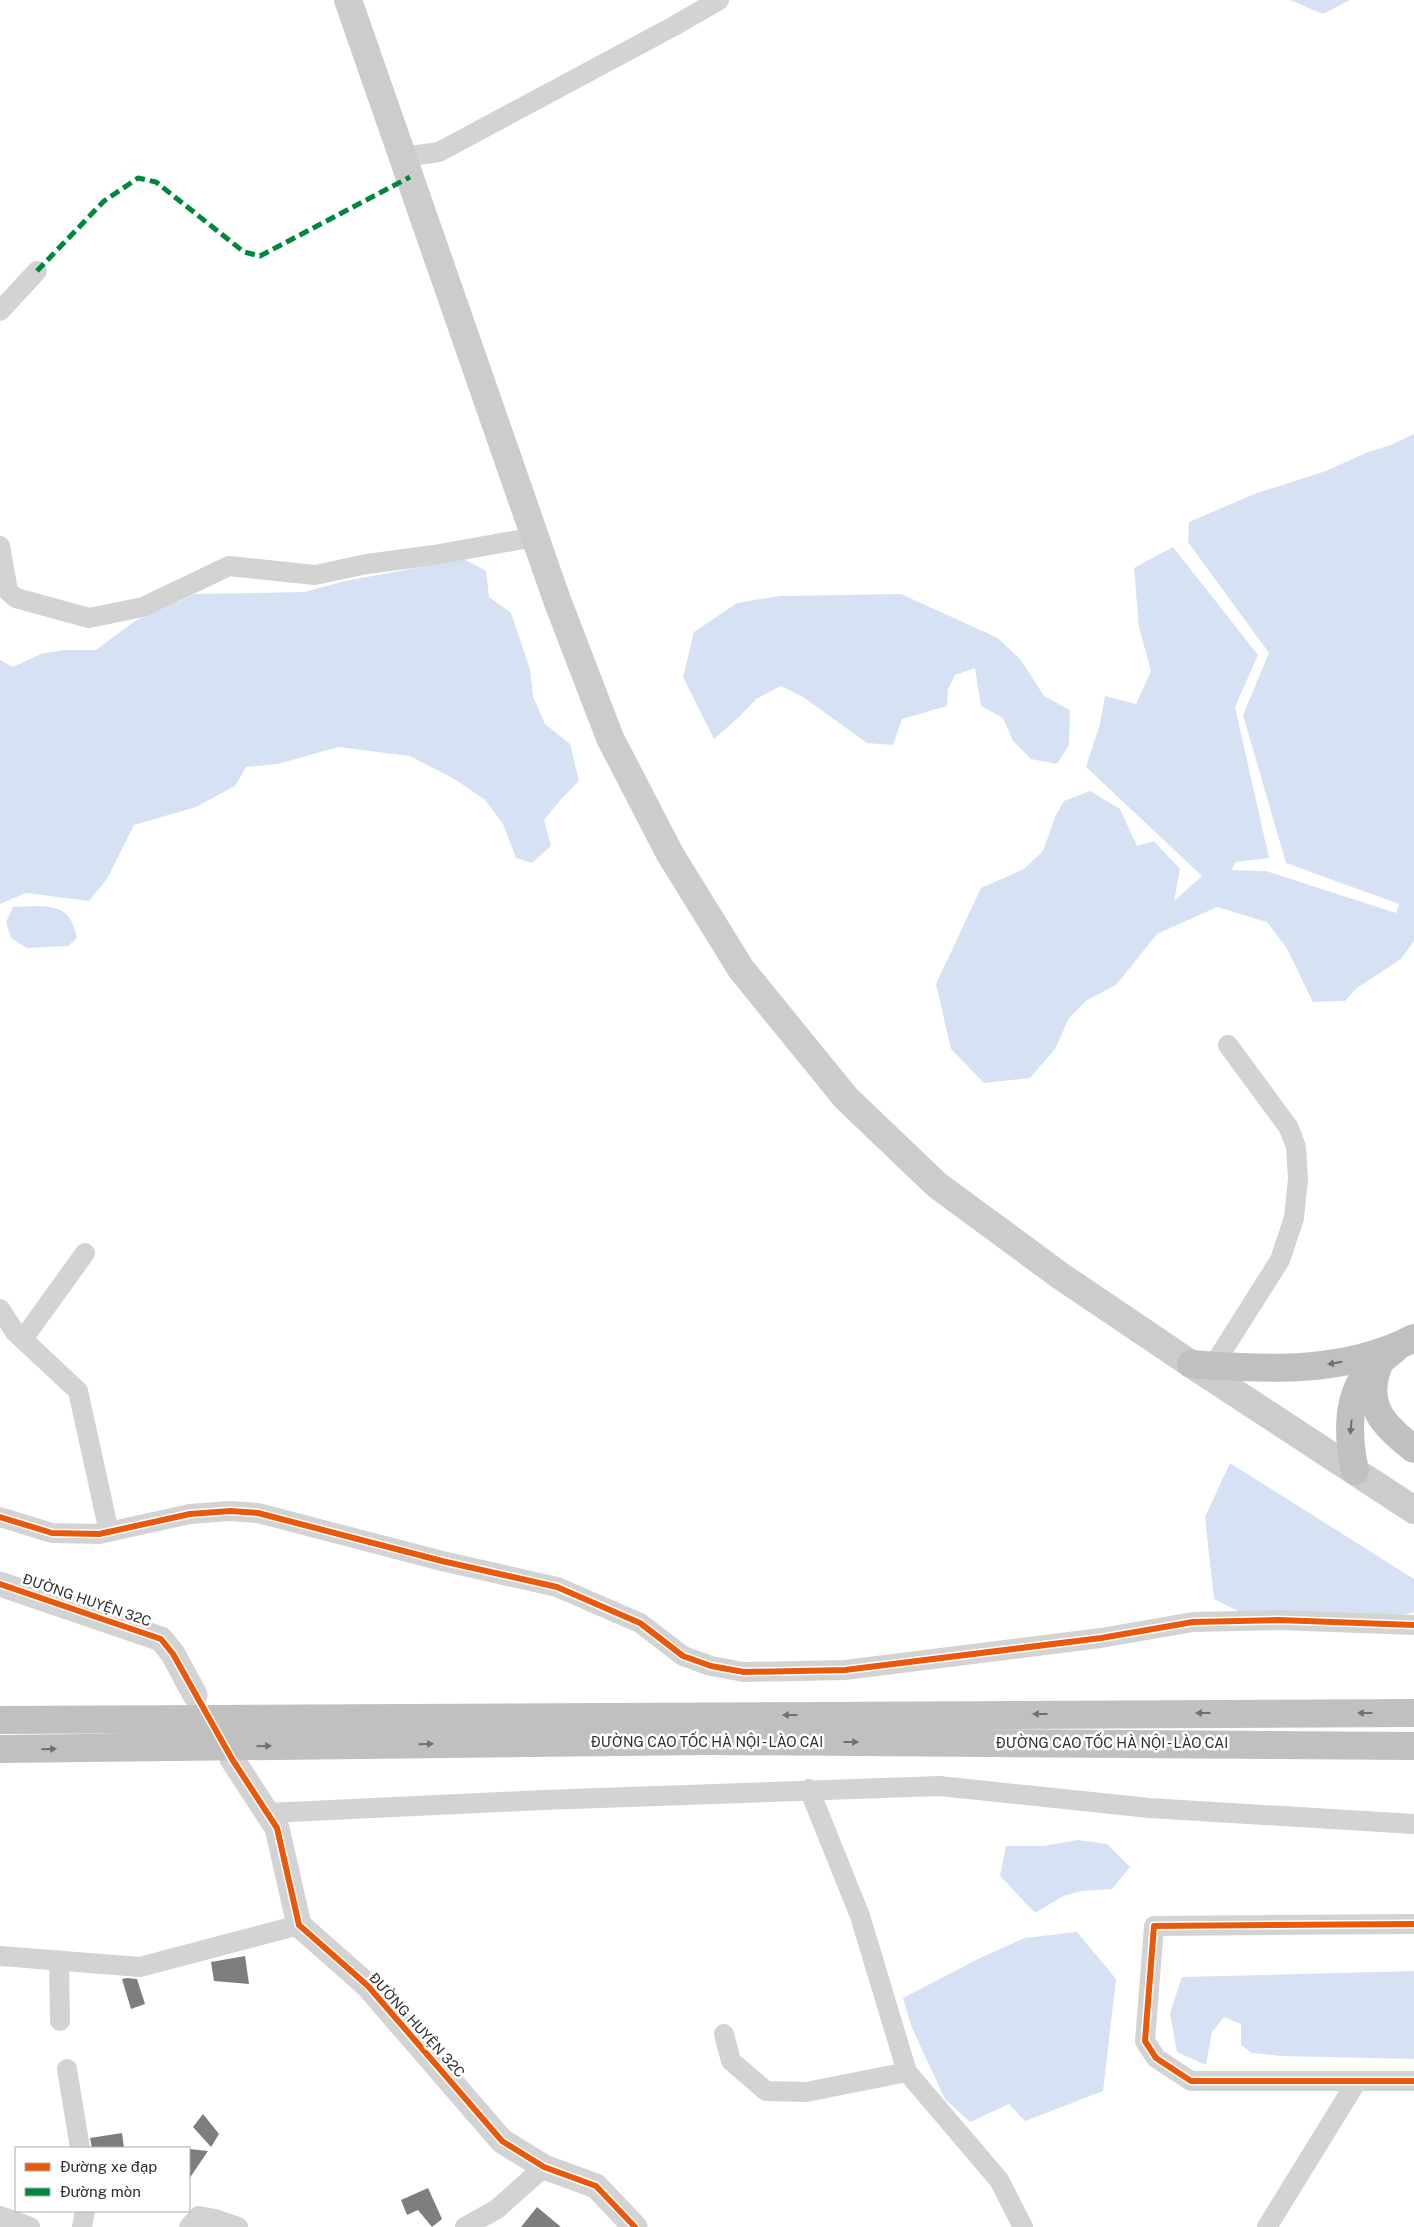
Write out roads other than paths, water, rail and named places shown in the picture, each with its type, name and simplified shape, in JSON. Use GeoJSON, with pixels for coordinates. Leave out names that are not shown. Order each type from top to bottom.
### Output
{"type":"FeatureCollection","features":[{"type":"Feature","properties":{"kind":"highway"},"geometry":{"type":"LineString","coordinates":[[1202,1365],[1249,1369],[1304,1368],[1351,1360],[1398,1348]]}},
{"type":"Feature","properties":{"kind":"highway"},"geometry":{"type":"LineString","coordinates":[[1398,1348],[1372,1381],[1372,1396],[1379,1414],[1390,1431],[1414,1449]]}},
{"type":"Feature","properties":{"kind":"highway"},"geometry":{"type":"LineString","coordinates":[[1355,1472],[1350,1445],[1353,1405],[1362,1380],[1398,1348]]}},
{"type":"Feature","properties":{"kind":"highway","name":"ĐƯỜNG CAO TỐC HÀ NỘI - LÀO CAI"},"geometry":{"type":"LineString","coordinates":[[0,1720],[1414,1713]]}},
{"type":"Feature","properties":{"kind":"highway","name":"ĐƯỜNG CAO TỐC HÀ NỘI - LÀO CAI"},"geometry":{"type":"LineString","coordinates":[[0,1749],[700,1741],[1414,1746]]}},
{"type":"Feature","properties":{"kind":"main road"},"geometry":{"type":"LineString","coordinates":[[348,0],[535,537],[610,738],[670,854],[741,969],[846,1098],[938,1185],[1062,1277],[1202,1365],[1355,1472],[1414,1510]]}},
{"type":"Feature","properties":{"kind":"street"},"geometry":{"type":"LineString","coordinates":[[403,158],[439,152],[666,31],[719,0]]}},
{"type":"Feature","properties":{"kind":"street"},"geometry":{"type":"LineString","coordinates":[[0,311],[37,271]]}},
{"type":"Feature","properties":{"kind":"street"},"geometry":{"type":"LineString","coordinates":[[0,546],[8,591],[16,598],[89,618],[143,607],[229,566],[315,575],[367,564],[434,555],[535,537]]}},
{"type":"Feature","properties":{"kind":"street"},"geometry":{"type":"LineString","coordinates":[[1202,1365],[1280,1260],[1294,1218],[1298,1179],[1296,1146],[1289,1128],[1228,1045]]}},
{"type":"Feature","properties":{"kind":"street"},"geometry":{"type":"LineString","coordinates":[[23,1339],[85,1253]]}},
{"type":"Feature","properties":{"kind":"street"},"geometry":{"type":"LineString","coordinates":[[0,1309],[15,1332],[78,1391],[109,1532]]}},
{"type":"Feature","properties":{"kind":"street"},"geometry":{"type":"LineString","coordinates":[[0,1517],[52,1533],[99,1534],[190,1514],[230,1511],[258,1514],[442,1561],[557,1587],[640,1623],[683,1656],[711,1666],[744,1672],[845,1670],[1101,1638],[1193,1622],[1278,1620],[1414,1625]]}},
{"type":"Feature","properties":{"kind":"street","name":"ĐƯỜNG HUYỆN 32C"},"geometry":{"type":"LineString","coordinates":[[0,1584],[161,1639],[173,1654],[196,1695]]}},
{"type":"Feature","properties":{"kind":"street"},"geometry":{"type":"LineString","coordinates":[[0,1956],[140,1967],[300,1926],[277,1828],[232,1759]]}},
{"type":"Feature","properties":{"kind":"street"},"geometry":{"type":"LineString","coordinates":[[268,1813],[810,1789],[939,1786],[1148,1808],[1414,1824]]}},
{"type":"Feature","properties":{"kind":"street"},"geometry":{"type":"LineString","coordinates":[[810,1789],[860,1916],[907,2072],[999,2180],[1024,2227]]}},
{"type":"Feature","properties":{"kind":"street"},"geometry":{"type":"LineString","coordinates":[[1414,1924],[1154,1926],[1145,2041],[1156,2058],[1191,2081],[1414,2081]]}},
{"type":"Feature","properties":{"kind":"street","name":"ĐƯỜNG HUYỆN 32C"},"geometry":{"type":"LineString","coordinates":[[300,1926],[368,1986],[502,2141],[544,2167],[596,2186],[635,2227]]}},
{"type":"Feature","properties":{"kind":"street"},"geometry":{"type":"LineString","coordinates":[[59,1961],[60,2021]]}},
{"type":"Feature","properties":{"kind":"street"},"geometry":{"type":"LineString","coordinates":[[724,2034],[731,2061],[766,2091],[806,2092],[907,2072]]}},
{"type":"Feature","properties":{"kind":"street"},"geometry":{"type":"LineString","coordinates":[[67,2068],[80,2147]]}},
{"type":"Feature","properties":{"kind":"street"},"geometry":{"type":"LineString","coordinates":[[1267,2227],[1356,2081]]}},
{"type":"Feature","properties":{"kind":"street"},"geometry":{"type":"LineString","coordinates":[[465,2227],[497,2210],[544,2167]]}},
{"type":"Feature","properties":{"kind":"street"},"geometry":{"type":"LineString","coordinates":[[82,2227],[85,2212]]}},
{"type":"Feature","properties":{"kind":"street"},"geometry":{"type":"LineString","coordinates":[[0,2216],[30,2227]]}},
{"type":"Feature","properties":{"kind":"street"},"geometry":{"type":"LineString","coordinates":[[190,2227],[199,2216],[238,2227]]}},
{"type":"Feature","properties":{"kind":"water"},"geometry":{"type":"Polygon","coordinates":[[[1290,0],[1350,0],[1323,14],[1290,0]]]}},
{"type":"Feature","properties":{"kind":"water"},"geometry":{"type":"Polygon","coordinates":[[[1414,434],[1414,941],[1401,959],[1357,988],[1345,1001],[1313,1002],[1286,947],[1267,922],[1217,907],[1157,934],[1116,985],[1087,1000],[1069,1018],[1055,1049],[1030,1078],[984,1083],[951,1049],[936,984],[981,888],[1024,869],[1043,851],[1056,815],[1064,801],[1090,791],[1120,809],[1137,846],[1154,841],[1180,869],[1174,901],[1202,876],[1086,767],[1100,724],[1105,696],[1136,704],[1151,671],[1139,627],[1134,568],[1173,547],[1258,655],[1235,707],[1269,858],[1236,862],[1231,870],[1266,871],[1396,913],[1399,904],[1286,863],[1243,715],[1269,653],[1188,542],[1189,522],[1254,494],[1326,471],[1414,434]]]}},
{"type":"Feature","properties":{"kind":"water"},"geometry":{"type":"Polygon","coordinates":[[[464,559],[486,571],[489,597],[511,613],[530,669],[533,697],[545,724],[570,744],[579,781],[544,820],[551,846],[532,863],[516,858],[503,824],[485,800],[456,780],[410,756],[338,747],[278,764],[246,767],[235,786],[196,807],[134,825],[107,879],[89,901],[26,893],[0,904],[0,660],[13,667],[41,654],[64,650],[96,650],[135,621],[195,594],[304,592],[345,581],[464,559]]]}},
{"type":"Feature","properties":{"kind":"water"},"geometry":{"type":"Polygon","coordinates":[[[901,594],[998,638],[1021,660],[1044,696],[1070,710],[1069,745],[1057,764],[1031,759],[1013,741],[1003,718],[981,706],[975,668],[955,675],[948,689],[947,706],[902,719],[893,745],[867,743],[803,697],[781,686],[756,699],[714,739],[683,677],[694,632],[737,603],[780,596],[901,594]]]}},
{"type":"Feature","properties":{"kind":"water"},"geometry":{"type":"Polygon","coordinates":[[[37,906],[60,910],[69,917],[77,938],[68,946],[27,948],[11,938],[6,922],[13,907],[37,906]]]}},
{"type":"Feature","properties":{"kind":"water"},"geometry":{"type":"Polygon","coordinates":[[[1230,1463],[1414,1579],[1414,1612],[1400,1616],[1246,1615],[1214,1599],[1205,1517],[1230,1463]]]}},
{"type":"Feature","properties":{"kind":"water"},"geometry":{"type":"Polygon","coordinates":[[[1078,1840],[1107,1844],[1130,1867],[1112,1889],[1082,1891],[1063,1896],[1035,1913],[1000,1876],[1006,1846],[1043,1846],[1078,1840]]]}},
{"type":"Feature","properties":{"kind":"water"},"geometry":{"type":"Polygon","coordinates":[[[1077,1932],[1116,1979],[1103,2091],[1025,2121],[1009,2104],[970,2122],[945,2099],[912,2028],[903,1998],[980,1958],[1025,1938],[1077,1932]]]}},
{"type":"Feature","properties":{"kind":"water"},"geometry":{"type":"Polygon","coordinates":[[[1414,1971],[1414,2059],[1281,2056],[1252,2053],[1241,2045],[1241,2024],[1224,2017],[1212,2032],[1206,2065],[1177,2052],[1170,2013],[1182,1977],[1414,1971]]]}}]}
